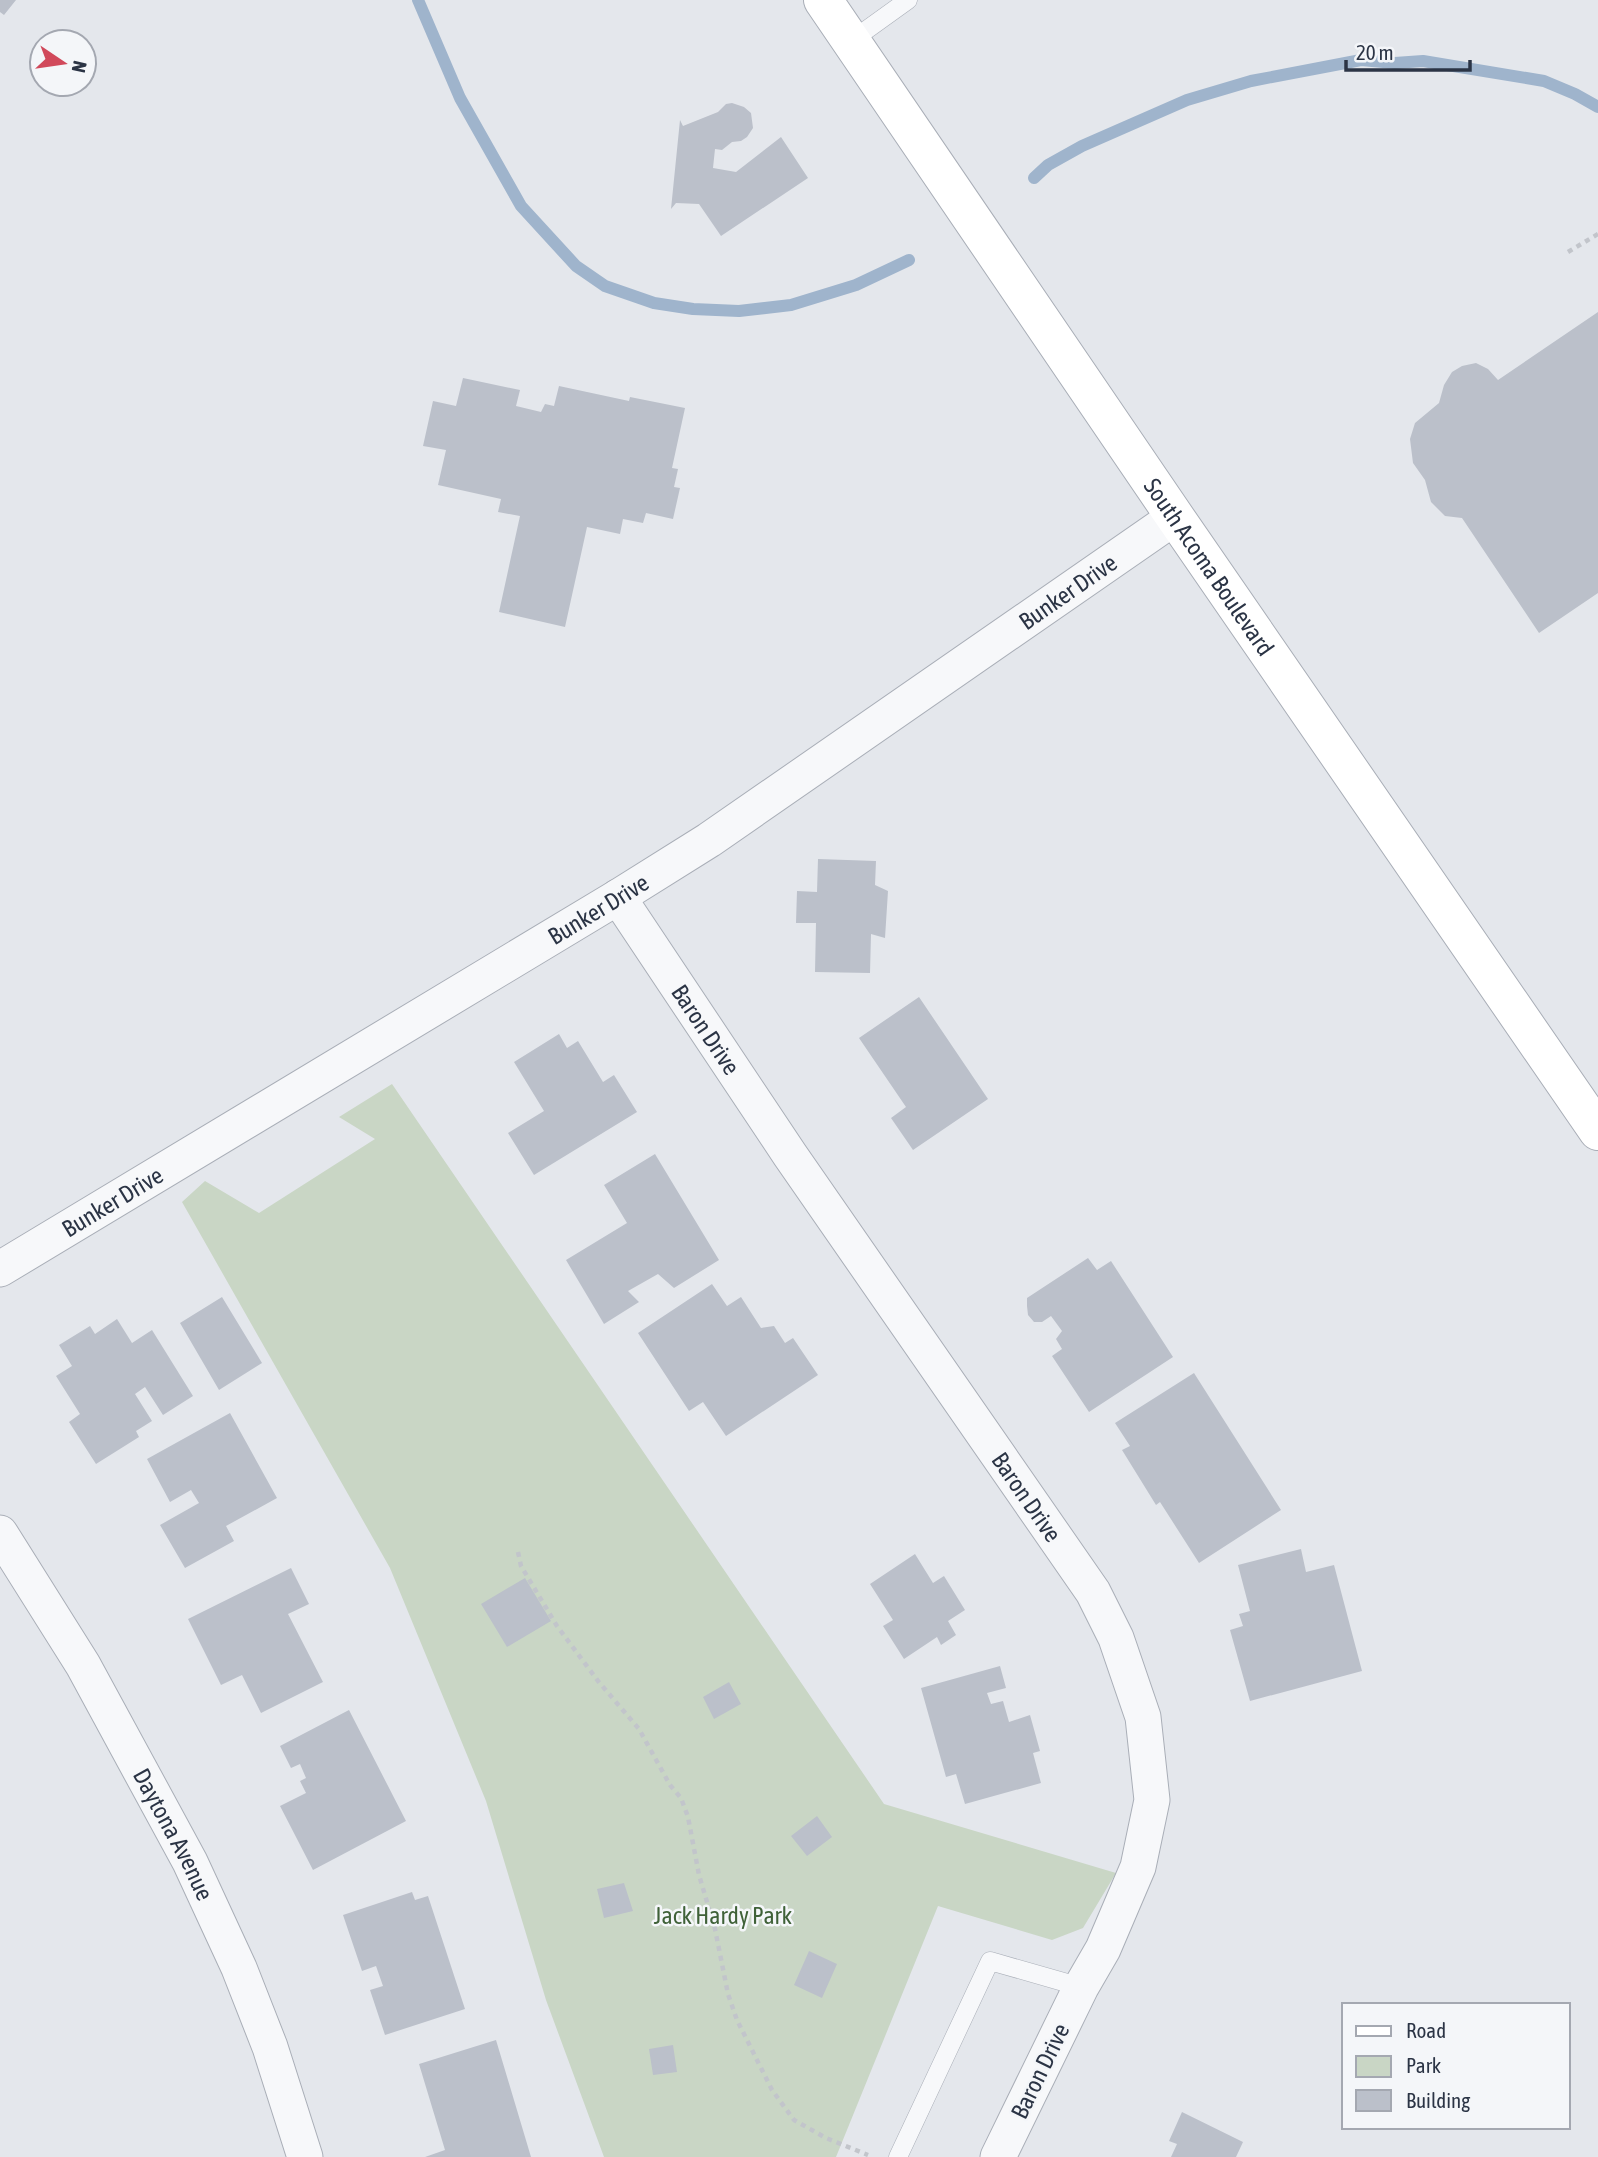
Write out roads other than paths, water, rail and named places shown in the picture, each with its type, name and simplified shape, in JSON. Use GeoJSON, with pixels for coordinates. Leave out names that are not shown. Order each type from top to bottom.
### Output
{"type":"FeatureCollection","features":[{"type":"Feature","properties":{"kind":"main road","name":"South Acoma Boulevard"},"geometry":{"type":"LineString","coordinates":[[823,0],[1598,1131]]}},
{"type":"Feature","properties":{"kind":"street","name":"Bunker Drive"},"geometry":{"type":"LineString","coordinates":[[0,1269],[709,840],[1175,517]]}},
{"type":"Feature","properties":{"kind":"street","name":"Baron Drive"},"geometry":{"type":"LineString","coordinates":[[618,897],[790,1155],[1093,1592],[1116,1638],[1143,1717],[1152,1800],[1138,1867],[1103,1949],[1081,1987],[998,2157]]}},
{"type":"Feature","properties":{"kind":"street","name":"Daytona Avenue"},"geometry":{"type":"LineString","coordinates":[[0,1533],[83,1665],[190,1862],[239,1968],[270,2047],[305,2157]]}},
{"type":"Feature","properties":{"kind":"lane"},"geometry":{"type":"LineString","coordinates":[[851,41],[908,0]]}},
{"type":"Feature","properties":{"kind":"lane"},"geometry":{"type":"LineString","coordinates":[[898,2157],[990,1961],[1081,1987]]}},
{"type":"Feature","properties":{"kind":"waterway"},"geometry":{"type":"LineString","coordinates":[[418,0],[460,98],[521,206],[576,266],[605,286],[654,303],[693,309],[739,311],[791,305],[856,285],[909,260]]}},
{"type":"Feature","properties":{"kind":"waterway"},"geometry":{"type":"LineString","coordinates":[[1034,178],[1048,165],[1082,146],[1187,100],[1251,81],[1361,60],[1395,63],[1423,61],[1544,81],[1598,107]]}},
{"type":"Feature","properties":{"kind":"park label","name":"Jack Hardy Park"},"geometry":{"type":"Point","coordinates":[723,1915]}}]}
